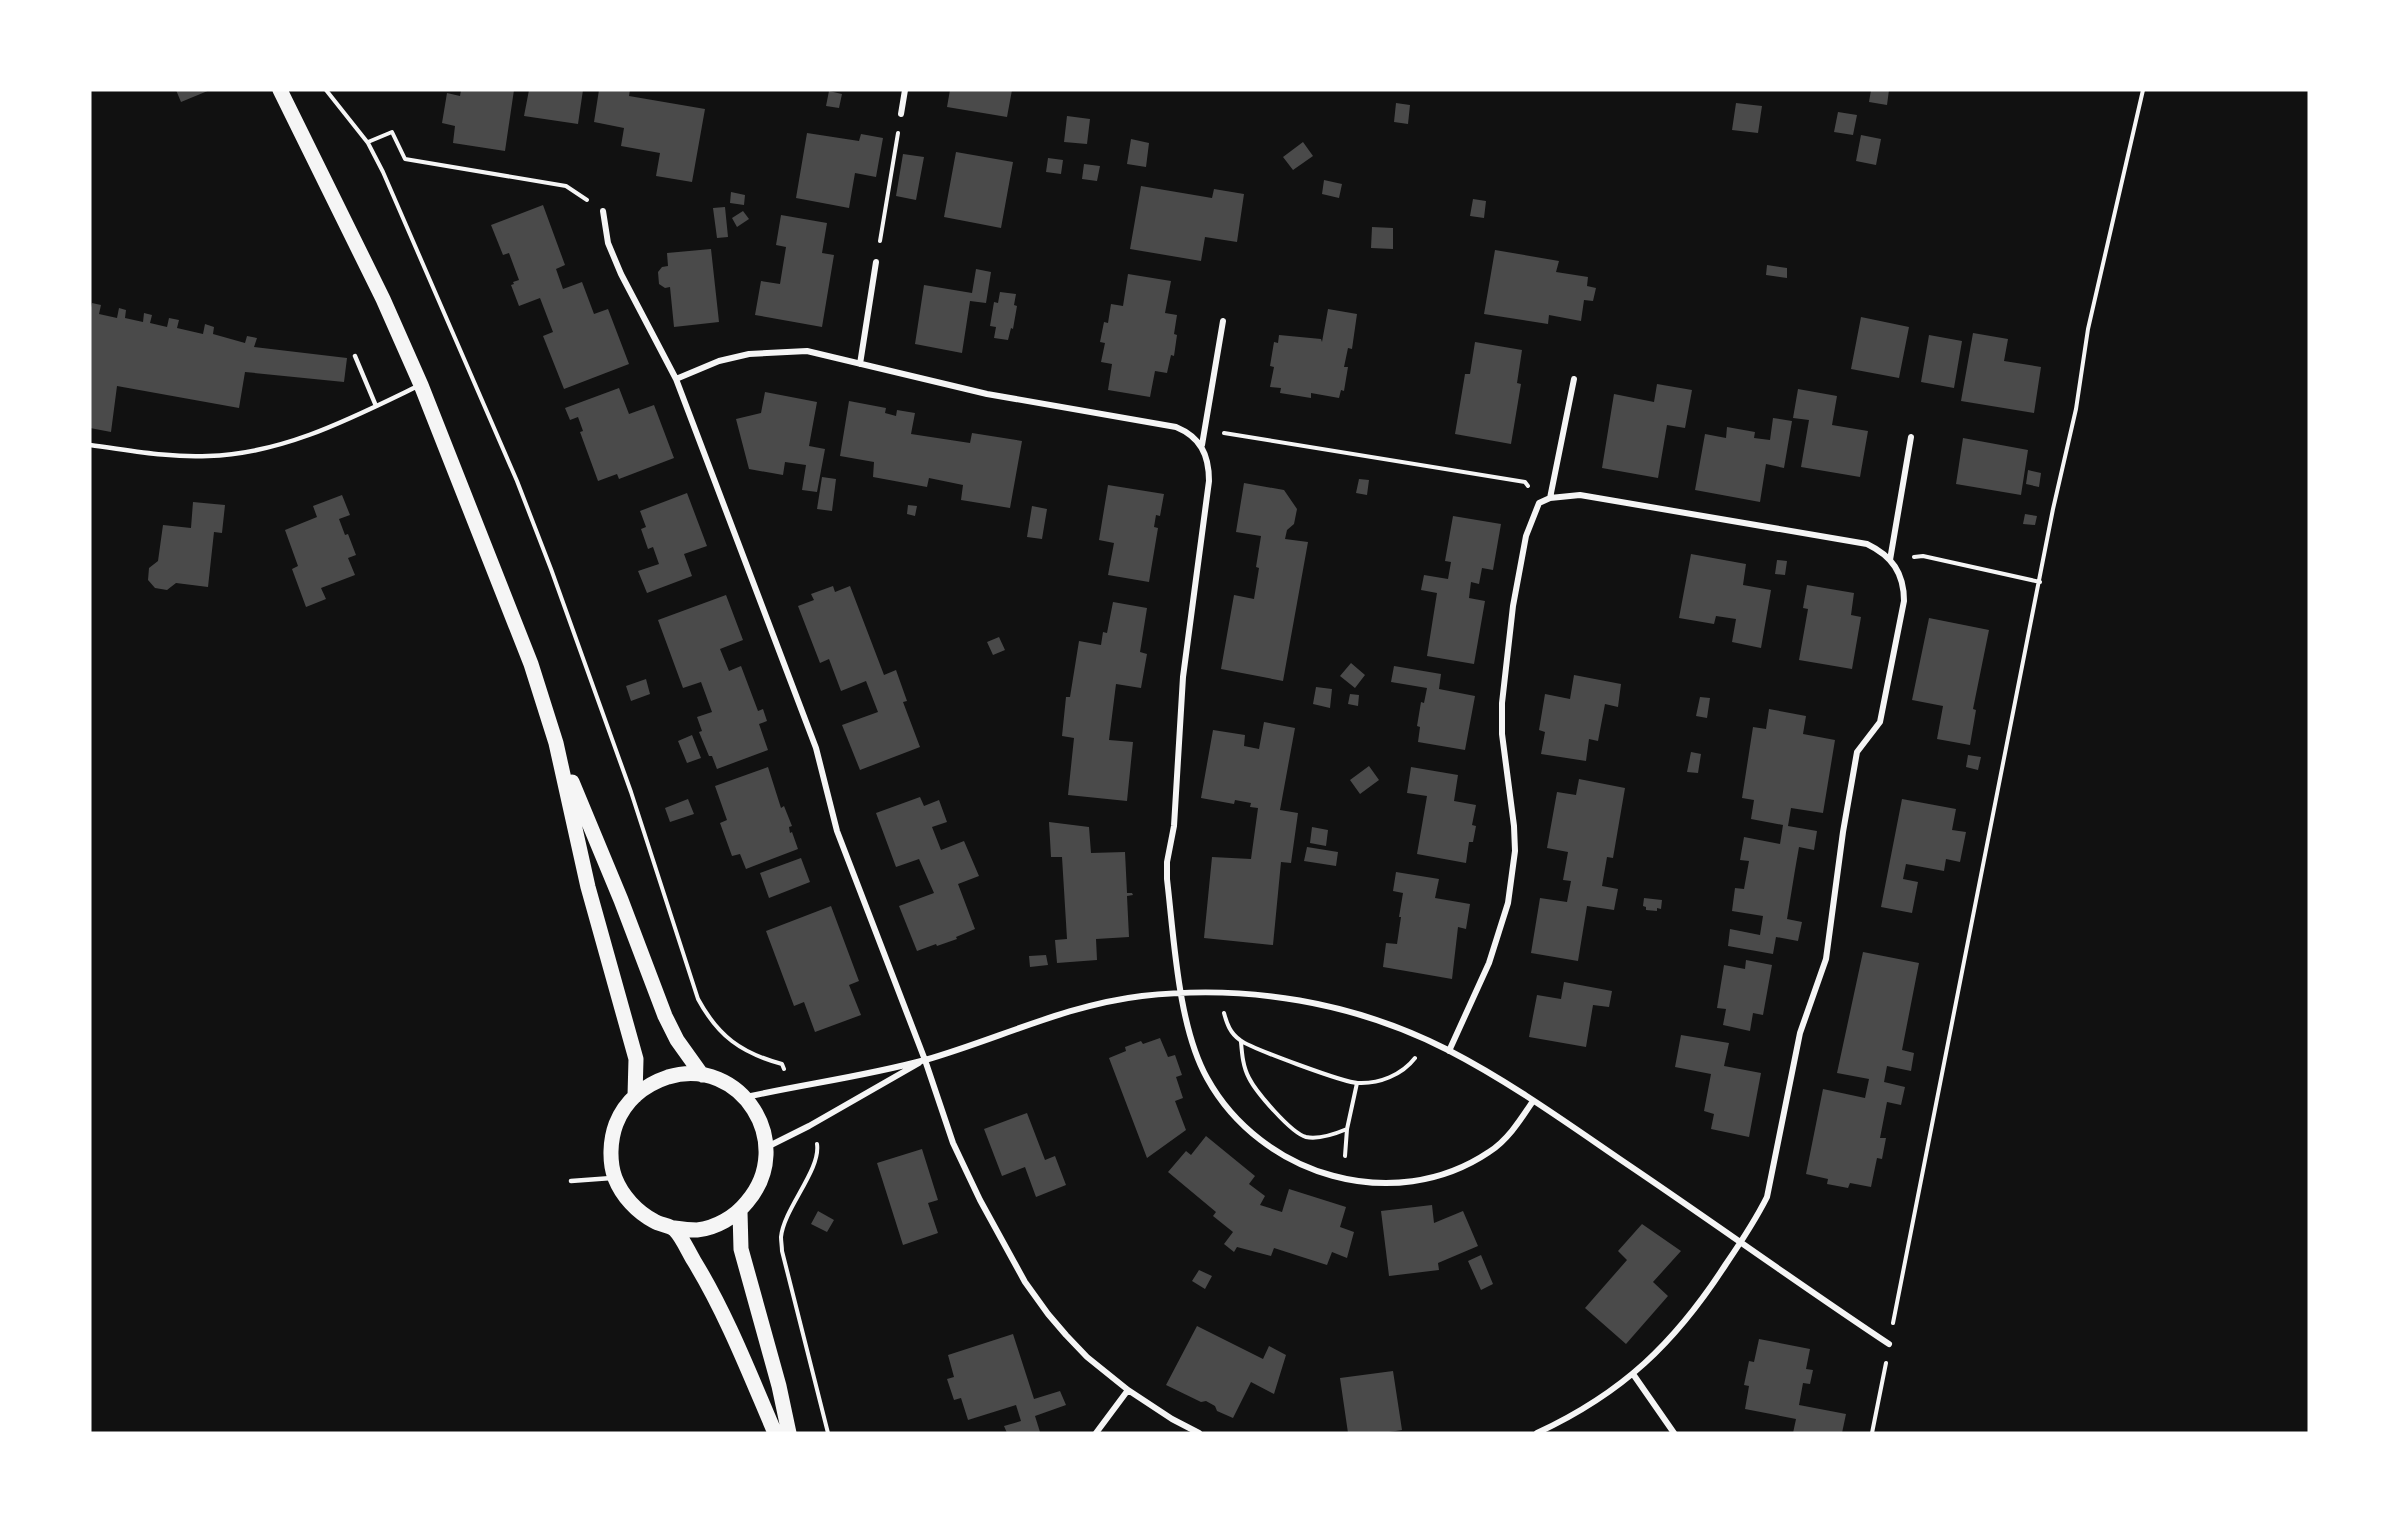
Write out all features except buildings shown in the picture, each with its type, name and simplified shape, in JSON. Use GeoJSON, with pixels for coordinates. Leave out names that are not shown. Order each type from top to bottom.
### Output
{"type":"FeatureCollection","features":[{"type":"Feature","properties":{"kind":"main road"},"geometry":{"type":"LineString","coordinates":[[280,90],[379,291],[421,385],[531,664],[556,743],[621,900],[665,1016],[677,1040],[702,1074]]}},
{"type":"Feature","properties":{"kind":"main road"},"geometry":{"type":"LineString","coordinates":[[556,743],[588,887],[636,1059],[634,1096]]}},
{"type":"Feature","properties":{"kind":"main road"},"geometry":{"type":"LineString","coordinates":[[678,1074],[702,1074],[725,1083],[745,1097],[756,1112],[764,1129],[767,1147],[765,1171],[755,1193],[740,1212],[720,1224],[697,1230],[674,1228],[655,1222],[638,1211],[624,1195],[615,1178],[611,1142],[615,1125],[623,1109],[634,1096],[654,1082],[678,1074]]}},
{"type":"Feature","properties":{"kind":"main road"},"geometry":{"type":"LineString","coordinates":[[740,1212],[741,1249],[789,1433]]}},
{"type":"Feature","properties":{"kind":"main road"},"geometry":{"type":"LineString","coordinates":[[674,1228],[709,1286],[775,1433]]}},
{"type":"Feature","properties":{"kind":"street"},"geometry":{"type":"LineString","coordinates":[[901,114],[905,90]]}},
{"type":"Feature","properties":{"kind":"street"},"geometry":{"type":"LineString","coordinates":[[603,211],[608,243],[621,274],[676,379],[816,748],[837,831],[925,1060],[953,1143],[980,1200],[1025,1282],[1066,1335],[1087,1357],[1128,1390],[1172,1419],[1199,1433]]}},
{"type":"Feature","properties":{"kind":"street"},"geometry":{"type":"LineString","coordinates":[[860,364],[876,262]]}},
{"type":"Feature","properties":{"kind":"street"},"geometry":{"type":"LineString","coordinates":[[1223,321],[1202,445],[1209,469],[1209,481],[1183,677],[1174,826],[1167,862],[1167,879],[1182,993],[1194,1048],[1206,1077],[1220,1099],[1249,1132],[1271,1148],[1309,1169],[1370,1183],[1393,1184],[1433,1178],[1472,1162],[1490,1151],[1517,1123],[1533,1101]]}},
{"type":"Feature","properties":{"kind":"street"},"geometry":{"type":"LineString","coordinates":[[676,379],[719,361],[749,354],[807,351],[987,394],[1176,427],[1188,432],[1202,445]]}},
{"type":"Feature","properties":{"kind":"street"},"geometry":{"type":"LineString","coordinates":[[1550,498],[1574,379]]}},
{"type":"Feature","properties":{"kind":"street"},"geometry":{"type":"LineString","coordinates":[[1890,560],[1911,438]]}},
{"type":"Feature","properties":{"kind":"street"},"geometry":{"type":"LineString","coordinates":[[1449,1051],[1489,963],[1508,903],[1515,850],[1515,826],[1502,734],[1502,703],[1513,606],[1526,536],[1539,503],[1550,498],[1581,495],[1867,544],[1880,551],[1897,568],[1904,601],[1880,722],[1857,752],[1842,832],[1826,959],[1800,1032],[1767,1197],[1741,1241],[1694,1311],[1659,1352],[1633,1374],[1585,1408],[1537,1433]]}},
{"type":"Feature","properties":{"kind":"street"},"geometry":{"type":"LineString","coordinates":[[745,1097],[925,1060],[1075,1009],[1141,996],[1232,992],[1306,1001],[1377,1020],[1449,1051],[1533,1101],[1889,1344]]}},
{"type":"Feature","properties":{"kind":"street"},"geometry":{"type":"LineString","coordinates":[[767,1147],[810,1126],[925,1060]]}},
{"type":"Feature","properties":{"kind":"street"},"geometry":{"type":"LineString","coordinates":[[1633,1374],[1674,1433]]}},
{"type":"Feature","properties":{"kind":"street"},"geometry":{"type":"LineString","coordinates":[[1096,1433],[1128,1390]]}},
{"type":"Feature","properties":{"kind":"lane"},"geometry":{"type":"LineString","coordinates":[[355,356],[376,406]]}},
{"type":"Feature","properties":{"kind":"lane"},"geometry":{"type":"LineString","coordinates":[[90,445],[175,456],[229,455],[289,442],[335,425],[421,385]]}},
{"type":"Feature","properties":{"kind":"lane"},"geometry":{"type":"LineString","coordinates":[[571,1182],[615,1178]]}},
{"type":"Feature","properties":{"kind":"path"},"geometry":{"type":"LineString","coordinates":[[326,90],[368,142],[395,198],[517,481],[595,686],[698,999],[720,1032],[757,1057],[782,1064],[792,1087]]}},
{"type":"Feature","properties":{"kind":"path"},"geometry":{"type":"LineString","coordinates":[[1872,1433],[2076,409],[2088,329],[2143,90]]}},
{"type":"Feature","properties":{"kind":"path"},"geometry":{"type":"LineString","coordinates":[[876,262],[901,114]]}},
{"type":"Feature","properties":{"kind":"path"},"geometry":{"type":"LineString","coordinates":[[368,142],[392,132],[405,159],[566,186],[603,211]]}},
{"type":"Feature","properties":{"kind":"path"},"geometry":{"type":"LineString","coordinates":[[1205,430],[1525,482],[1539,503]]}},
{"type":"Feature","properties":{"kind":"path"},"geometry":{"type":"LineString","coordinates":[[1890,560],[1923,556],[2040,582]]}},
{"type":"Feature","properties":{"kind":"path"},"geometry":{"type":"LineString","coordinates":[[1224,1013],[1229,1029],[1241,1042],[1309,1068],[1357,1083],[1390,1078],[1407,1068],[1415,1058]]}},
{"type":"Feature","properties":{"kind":"path"},"geometry":{"type":"LineString","coordinates":[[1241,1042],[1249,1077],[1263,1099],[1290,1126],[1306,1137],[1328,1136],[1347,1129],[1357,1083]]}},
{"type":"Feature","properties":{"kind":"path"},"geometry":{"type":"LineString","coordinates":[[810,1126],[818,1152],[790,1210],[781,1237],[782,1251],[828,1433]]}}]}
